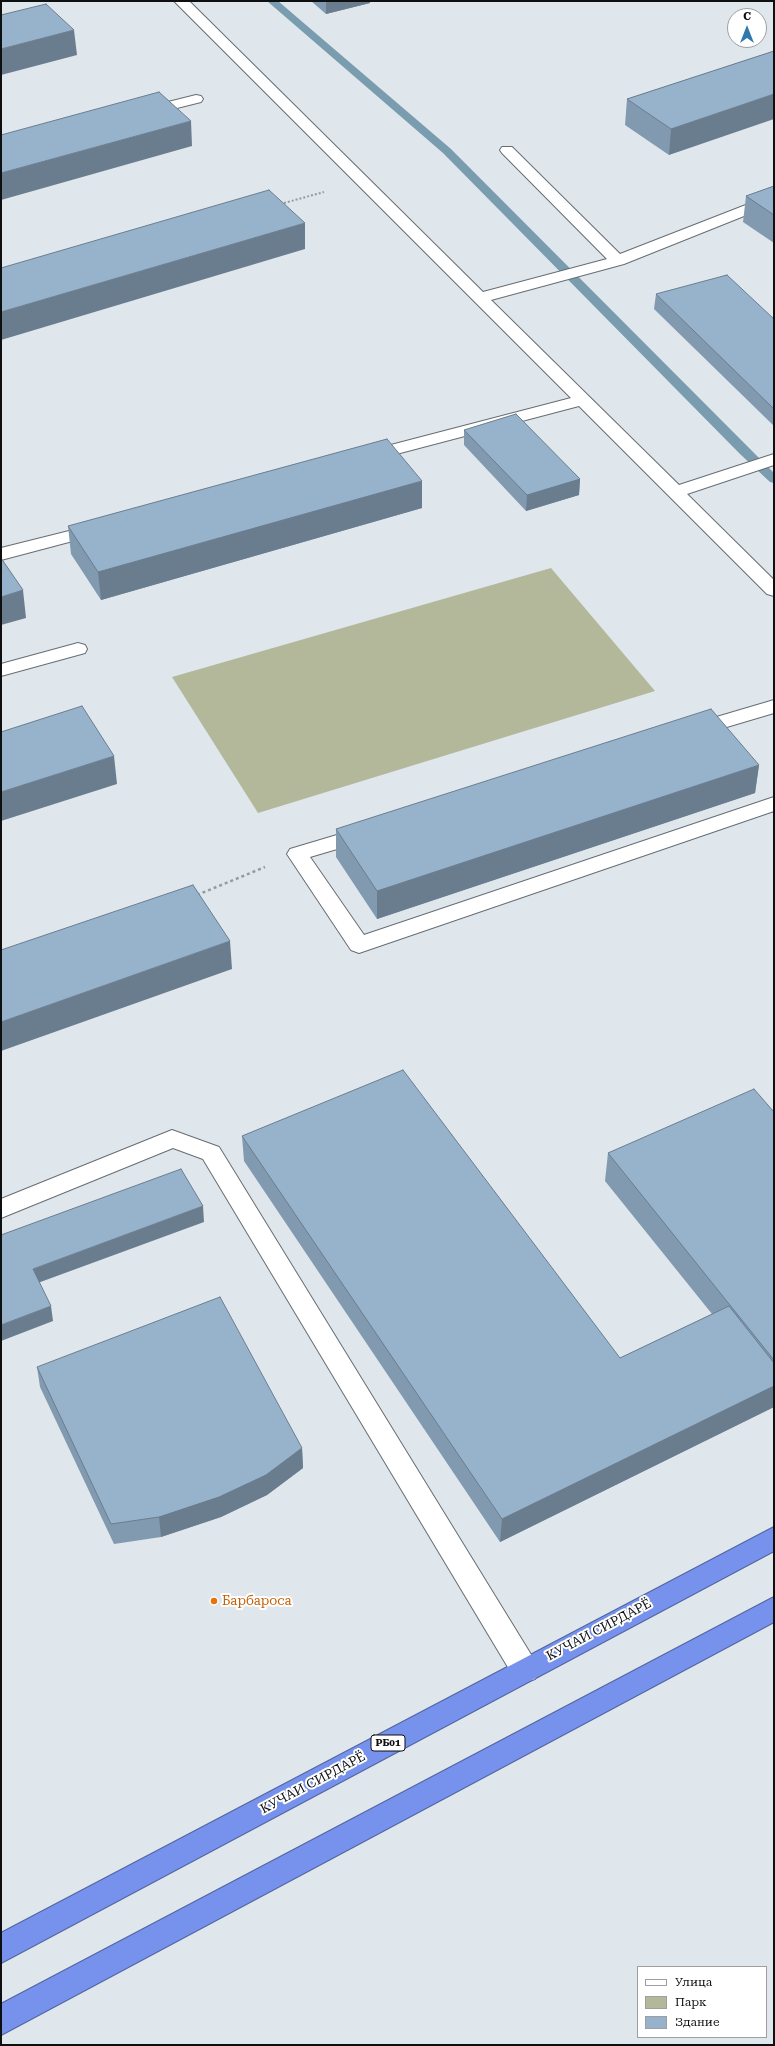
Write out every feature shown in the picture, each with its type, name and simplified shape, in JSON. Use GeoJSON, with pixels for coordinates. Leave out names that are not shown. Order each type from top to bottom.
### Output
{"type":"FeatureCollection","features":[{"type":"Feature","properties":{"kind":"highway","name":"КУЧАИ СИРДАРЁ"},"geometry":{"type":"LineString","coordinates":[[1,1949],[774,1538]]}},
{"type":"Feature","properties":{"kind":"highway"},"geometry":{"type":"LineString","coordinates":[[1,2020],[774,1609]]}},
{"type":"Feature","properties":{"kind":"street"},"geometry":{"type":"LineString","coordinates":[[181,1],[774,590]]}},
{"type":"Feature","properties":{"kind":"street"},"geometry":{"type":"LineString","coordinates":[[129,117],[196,99]]}},
{"type":"Feature","properties":{"kind":"street"},"geometry":{"type":"LineString","coordinates":[[507,150],[618,261]]}},
{"type":"Feature","properties":{"kind":"street"},"geometry":{"type":"LineString","coordinates":[[479,298],[618,261],[774,199]]}},
{"type":"Feature","properties":{"kind":"street"},"geometry":{"type":"LineString","coordinates":[[354,461],[584,400]]}},
{"type":"Feature","properties":{"kind":"street"},"geometry":{"type":"LineString","coordinates":[[676,492],[774,459]]}},
{"type":"Feature","properties":{"kind":"street"},"geometry":{"type":"LineString","coordinates":[[1,554],[116,524]]}},
{"type":"Feature","properties":{"kind":"street"},"geometry":{"type":"LineString","coordinates":[[1,670],[78,649]]}},
{"type":"Feature","properties":{"kind":"street"},"geometry":{"type":"LineString","coordinates":[[676,737],[774,706]]}},
{"type":"Feature","properties":{"kind":"street"},"geometry":{"type":"LineString","coordinates":[[380,828],[297,854],[359,945],[774,804]]}},
{"type":"Feature","properties":{"kind":"street"},"geometry":{"type":"LineString","coordinates":[[1,1209],[172,1139],[211,1153],[525,1670]]}},
{"type":"Feature","properties":{"kind":"path"},"geometry":{"type":"LineString","coordinates":[[194,896],[297,854]]}},
{"type":"Feature","properties":{"kind":"green space"},"geometry":{"type":"Polygon","coordinates":[[[551,568],[655,691],[258,813],[172,677],[551,568]]]}},
{"type":"Feature","properties":{"kind":"building"},"geometry":{"type":"Polygon","coordinates":[[[46,4],[74,30],[1,49],[1,15],[46,4]]]}},
{"type":"Feature","properties":{"kind":"building"},"geometry":{"type":"Polygon","coordinates":[[[774,51],[774,94],[671,129],[627,99],[774,51]]]}},
{"type":"Feature","properties":{"kind":"building"},"geometry":{"type":"Polygon","coordinates":[[[159,92],[191,121],[1,173],[1,135],[159,92]]]}},
{"type":"Feature","properties":{"kind":"building"},"geometry":{"type":"Polygon","coordinates":[[[774,186],[774,215],[746,196],[774,186]]]}},
{"type":"Feature","properties":{"kind":"building"},"geometry":{"type":"Polygon","coordinates":[[[269,190],[305,223],[1,312],[1,268],[269,190]]]}},
{"type":"Feature","properties":{"kind":"building"},"geometry":{"type":"Polygon","coordinates":[[[727,275],[774,319],[774,409],[656,294],[727,275]]]}},
{"type":"Feature","properties":{"kind":"building"},"geometry":{"type":"Polygon","coordinates":[[[516,414],[580,479],[527,495],[464,430],[516,414]]]}},
{"type":"Feature","properties":{"kind":"building"},"geometry":{"type":"Polygon","coordinates":[[[387,439],[422,481],[98,572],[68,526],[387,439]]]}},
{"type":"Feature","properties":{"kind":"building"},"geometry":{"type":"Polygon","coordinates":[[[1,558],[23,590],[1,597],[1,558]]]}},
{"type":"Feature","properties":{"kind":"building"},"geometry":{"type":"Polygon","coordinates":[[[82,706],[114,756],[1,792],[1,732],[82,706]]]}},
{"type":"Feature","properties":{"kind":"building"},"geometry":{"type":"Polygon","coordinates":[[[711,709],[759,765],[377,891],[336,829],[711,709]]]}},
{"type":"Feature","properties":{"kind":"building"},"geometry":{"type":"Polygon","coordinates":[[[193,885],[230,941],[1,1022],[1,950],[193,885]]]}},
{"type":"Feature","properties":{"kind":"building"},"geometry":{"type":"Polygon","coordinates":[[[403,1070],[620,1358],[729,1306],[774,1363],[774,1386],[502,1519],[242,1136],[403,1070]]]}},
{"type":"Feature","properties":{"kind":"building"},"geometry":{"type":"Polygon","coordinates":[[[754,1089],[774,1112],[774,1360],[608,1153],[754,1089]]]}},
{"type":"Feature","properties":{"kind":"building"},"geometry":{"type":"Polygon","coordinates":[[[181,1169],[203,1206],[33,1269],[51,1306],[1,1325],[1,1235],[181,1169]]]}},
{"type":"Feature","properties":{"kind":"building"},"geometry":{"type":"Polygon","coordinates":[[[220,1297],[302,1448],[266,1475],[219,1497],[159,1517],[111,1524],[37,1367],[220,1297]]]}},
{"type":"Feature","properties":{"kind":"waterway"},"geometry":{"type":"LineString","coordinates":[[272,1],[447,151],[744,451],[774,479]]}},
{"type":"Feature","properties":{"kind":"place","name":"Барбароса"},"geometry":{"type":"Point","coordinates":[214,1601]}}]}
